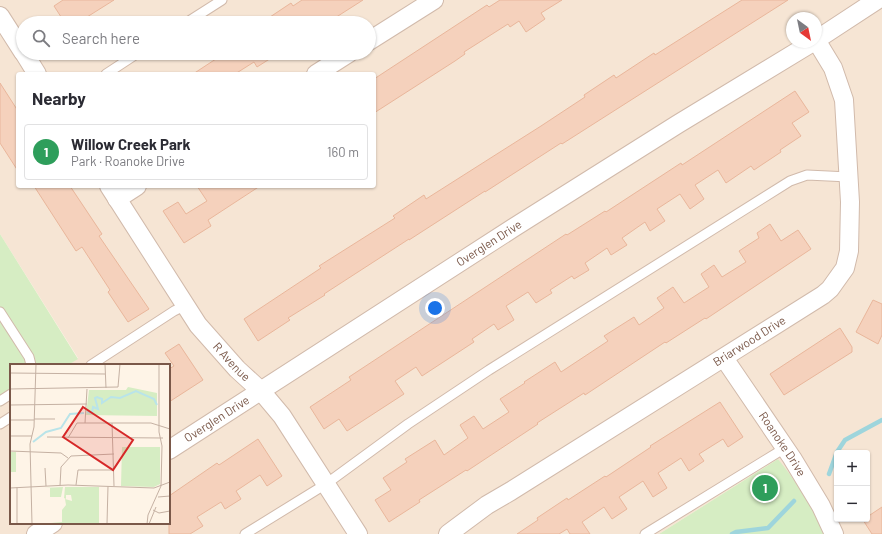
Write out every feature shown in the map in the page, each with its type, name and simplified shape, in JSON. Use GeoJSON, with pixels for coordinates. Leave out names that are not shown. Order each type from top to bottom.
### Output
{"type":"FeatureCollection","features":[{"type":"Feature","properties":{"kind":"street"},"geometry":{"type":"LineString","coordinates":[[376,37],[434,0]]}},
{"type":"Feature","properties":{"kind":"street"},"geometry":{"type":"LineString","coordinates":[[822,36],[877,0]]}},
{"type":"Feature","properties":{"kind":"street"},"geometry":{"type":"LineString","coordinates":[[0,16],[16,41]]}},
{"type":"Feature","properties":{"kind":"street","name":"Overglen Drive"},"geometry":{"type":"LineString","coordinates":[[170,449],[520,223],[802,48]]}},
{"type":"Feature","properties":{"kind":"street","name":"Briarwood Drive"},"geometry":{"type":"LineString","coordinates":[[448,534],[487,505],[823,295],[838,279],[845,268],[849,251],[850,202],[844,100],[833,68],[821,48]]}},
{"type":"Feature","properties":{"kind":"street"},"geometry":{"type":"LineString","coordinates":[[28,60],[36,72]]}},
{"type":"Feature","properties":{"kind":"street"},"geometry":{"type":"LineString","coordinates":[[319,72],[338,60]]}},
{"type":"Feature","properties":{"kind":"street"},"geometry":{"type":"LineString","coordinates":[[113,192],[129,188]]}},
{"type":"Feature","properties":{"kind":"street","name":"R Avenue"},"geometry":{"type":"LineString","coordinates":[[113,192],[198,325],[237,369],[261,391],[282,416],[358,534]]}},
{"type":"Feature","properties":{"kind":"street","name":"Roanoke Drive"},"geometry":{"type":"LineString","coordinates":[[724,358],[785,448],[821,506],[834,534]]}},
{"type":"Feature","properties":{"kind":"street"},"geometry":{"type":"LineString","coordinates":[[36,534],[51,524]]}},
{"type":"Feature","properties":{"kind":"lane"},"geometry":{"type":"LineString","coordinates":[[197,16],[222,0]]}},
{"type":"Feature","properties":{"kind":"lane"},"geometry":{"type":"LineString","coordinates":[[109,72],[127,60]]}},
{"type":"Feature","properties":{"kind":"lane"},"geometry":{"type":"LineString","coordinates":[[245,534],[326,484],[408,424],[489,370],[790,181],[807,175],[849,177]]}},
{"type":"Feature","properties":{"kind":"lane"},"geometry":{"type":"LineString","coordinates":[[93,364],[174,311],[186,305]]}},
{"type":"Feature","properties":{"kind":"lane"},"geometry":{"type":"LineString","coordinates":[[0,312],[29,357],[31,364]]}},
{"type":"Feature","properties":{"kind":"lane"},"geometry":{"type":"LineString","coordinates":[[0,401],[10,395]]}},
{"type":"Feature","properties":{"kind":"lane"},"geometry":{"type":"LineString","coordinates":[[0,424],[10,418]]}},
{"type":"Feature","properties":{"kind":"lane"},"geometry":{"type":"LineString","coordinates":[[645,534],[785,448]]}},
{"type":"Feature","properties":{"kind":"shaded area"},"geometry":{"type":"Polygon","coordinates":[[[0,0],[882,0],[882,534],[825,534],[778,459],[659,534],[0,534],[0,407],[10,401],[10,524],[170,524],[170,364],[69,364],[78,358],[0,234],[0,0]]]}},
{"type":"Feature","properties":{"kind":"green space"},"geometry":{"type":"Polygon","coordinates":[[[0,234],[78,359],[70,364],[10,364],[10,401],[0,407],[0,234]]]}},
{"type":"Feature","properties":{"kind":"green space"},"geometry":{"type":"Polygon","coordinates":[[[778,459],[804,495],[825,534],[659,534],[778,459]]]}},
{"type":"Feature","properties":{"kind":"building"},"geometry":{"type":"Polygon","coordinates":[[[63,0],[114,0],[89,16],[60,16],[54,6],[63,0]]]}},
{"type":"Feature","properties":{"kind":"building"},"geometry":{"type":"Polygon","coordinates":[[[302,0],[363,0],[338,16],[272,16],[291,3],[293,6],[302,0]]]}},
{"type":"Feature","properties":{"kind":"building"},"geometry":{"type":"Polygon","coordinates":[[[500,0],[562,0],[541,13],[545,19],[526,32],[519,21],[510,27],[508,24],[464,52],[465,54],[455,61],[376,112],[376,78],[487,5],[489,7],[500,0]]]}},
{"type":"Feature","properties":{"kind":"building"},"geometry":{"type":"Polygon","coordinates":[[[742,0],[788,0],[562,144],[561,143],[409,239],[288,318],[290,320],[258,341],[244,319],[321,268],[319,266],[395,218],[393,216],[424,195],[426,199],[541,126],[585,97],[584,95],[614,75],[616,78],[654,53],[655,55],[742,0]]]}},
{"type":"Feature","properties":{"kind":"building"},"geometry":{"type":"Polygon","coordinates":[[[214,60],[268,60],[257,67],[254,62],[238,72],[196,72],[214,60]]]}},
{"type":"Feature","properties":{"kind":"building"},"geometry":{"type":"Polygon","coordinates":[[[0,83],[16,108],[16,168],[0,143],[0,83]]]}},
{"type":"Feature","properties":{"kind":"building"},"geometry":{"type":"Polygon","coordinates":[[[795,91],[809,112],[792,123],[801,136],[780,150],[781,152],[754,170],[751,166],[726,183],[718,170],[695,185],[704,199],[690,209],[680,194],[657,209],[665,221],[650,231],[645,222],[622,238],[627,245],[611,255],[607,248],[585,263],[589,270],[574,279],[572,276],[550,290],[552,293],[536,303],[528,292],[506,306],[514,320],[498,330],[494,324],[472,339],[474,342],[422,376],[416,367],[395,381],[404,394],[347,431],[339,419],[324,429],[310,407],[351,380],[349,377],[566,234],[567,235],[605,211],[606,212],[681,163],[682,165],[795,91]]]}},
{"type":"Feature","properties":{"kind":"building"},"geometry":{"type":"Polygon","coordinates":[[[35,188],[71,188],[102,234],[99,236],[149,309],[128,322],[108,292],[110,290],[82,247],[76,251],[35,188]]]}},
{"type":"Feature","properties":{"kind":"building"},"geometry":{"type":"Polygon","coordinates":[[[198,188],[257,188],[208,220],[211,226],[184,243],[163,211],[178,202],[186,214],[207,201],[198,188]]]}},
{"type":"Feature","properties":{"kind":"building"},"geometry":{"type":"Polygon","coordinates":[[[770,224],[781,241],[798,230],[811,249],[706,319],[705,318],[666,343],[665,342],[585,395],[584,393],[537,423],[538,424],[467,471],[466,470],[419,500],[420,502],[389,522],[375,500],[391,490],[383,478],[407,462],[405,459],[435,440],[444,455],[468,438],[460,425],[474,416],[483,429],[509,412],[500,399],[555,362],[561,372],[608,341],[604,336],[634,317],[639,325],[664,308],[657,298],[673,287],[684,303],[709,287],[701,274],[714,265],[722,277],[746,262],[739,251],[759,238],[757,233],[770,224]]]}},
{"type":"Feature","properties":{"kind":"building"},"geometry":{"type":"Polygon","coordinates":[[[873,300],[882,304],[882,335],[878,344],[856,332],[873,300]]]}},
{"type":"Feature","properties":{"kind":"building"},"geometry":{"type":"Polygon","coordinates":[[[840,328],[852,347],[852,352],[784,395],[770,374],[840,328]]]}},
{"type":"Feature","properties":{"kind":"building"},"geometry":{"type":"Polygon","coordinates":[[[179,344],[203,380],[170,401],[170,368],[174,366],[165,353],[179,344]]]}},
{"type":"Feature","properties":{"kind":"building"},"geometry":{"type":"Polygon","coordinates":[[[720,402],[743,437],[728,447],[723,439],[699,454],[704,461],[689,471],[681,458],[658,473],[667,488],[653,497],[643,481],[619,497],[627,509],[612,519],[604,507],[582,522],[590,534],[570,534],[567,529],[559,534],[517,534],[538,520],[537,518],[567,498],[568,500],[605,476],[606,477],[651,447],[650,446],[720,402]]]}},
{"type":"Feature","properties":{"kind":"building"},"geometry":{"type":"Polygon","coordinates":[[[258,439],[282,476],[267,486],[260,475],[236,491],[241,499],[225,509],[221,502],[197,517],[203,526],[190,534],[169,534],[170,495],[217,463],[219,465],[258,439]]]}},
{"type":"Feature","properties":{"kind":"building"},"geometry":{"type":"Polygon","coordinates":[[[882,507],[882,534],[872,534],[864,522],[870,522],[870,515],[882,507]]]}},
{"type":"Feature","properties":{"kind":"waterway"},"geometry":{"type":"LineString","coordinates":[[829,474],[837,452],[845,440],[882,420]]}},
{"type":"Feature","properties":{"kind":"waterway"},"geometry":{"type":"LineString","coordinates":[[732,534],[736,532],[768,528],[794,501]]}},
{"type":"Feature","properties":{"kind":"place","name":"Willow Creek Park"},"geometry":{"type":"Point","coordinates":[765,488]}}]}
